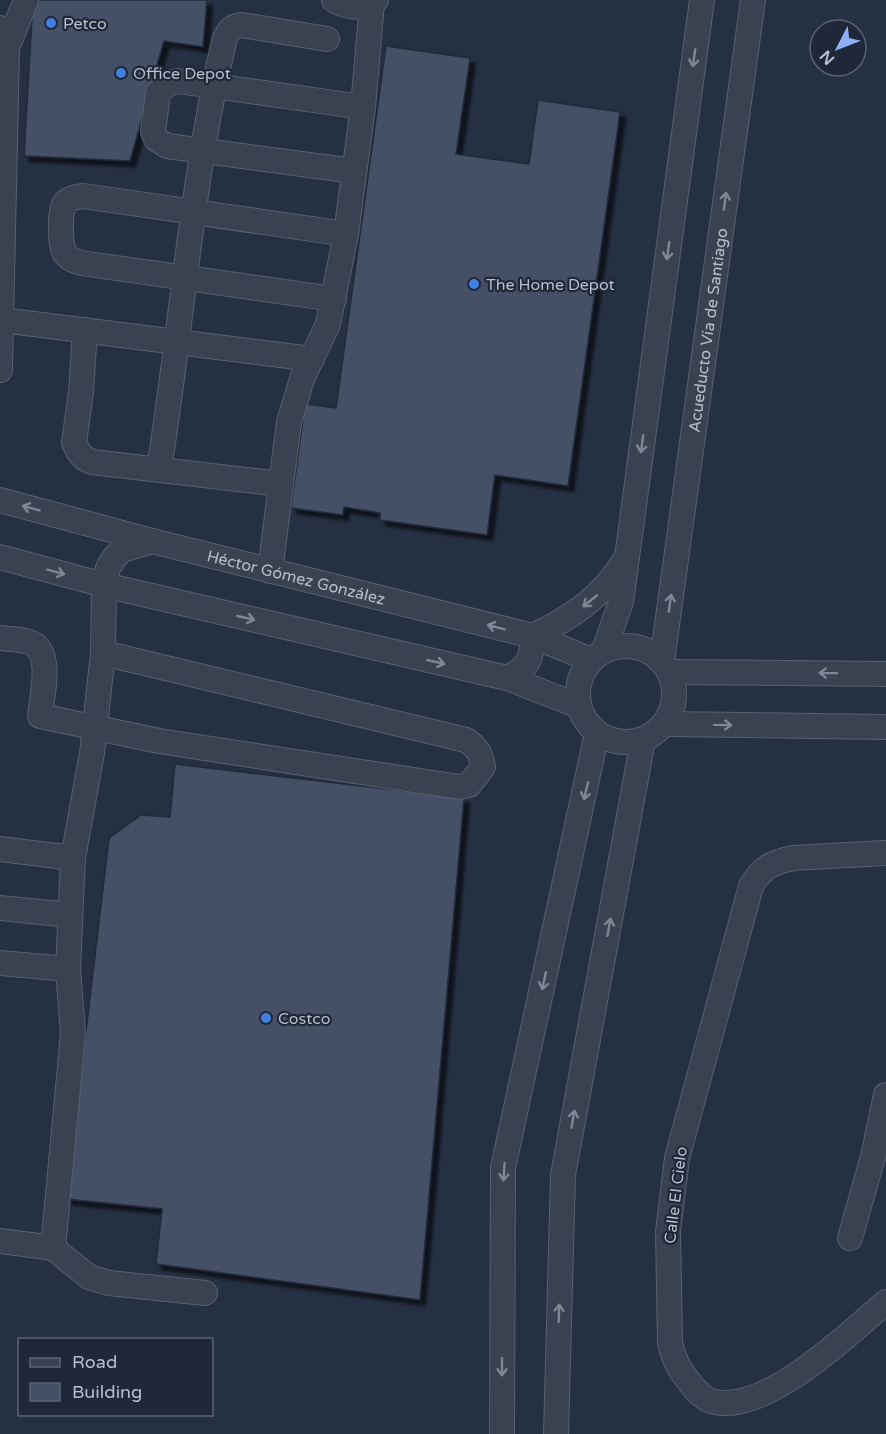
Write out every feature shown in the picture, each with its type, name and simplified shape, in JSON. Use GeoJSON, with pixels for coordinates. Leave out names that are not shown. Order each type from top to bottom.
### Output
{"type":"FeatureCollection","features":[{"type":"Feature","properties":{"kind":"street"},"geometry":{"type":"LineString","coordinates":[[0,370],[3,38],[26,0]]}},
{"type":"Feature","properties":{"kind":"street"},"geometry":{"type":"LineString","coordinates":[[270,571],[295,400],[328,324],[334,299],[346,234],[363,107],[374,1],[352,7],[334,0]]}},
{"type":"Feature","properties":{"kind":"street"},"geometry":{"type":"LineString","coordinates":[[598,655],[619,645],[635,646],[649,651],[666,666],[675,689],[673,708],[665,724],[655,734],[643,740],[627,743],[612,741],[597,733],[586,721],[579,706],[578,689],[582,674],[598,655],[621,602],[702,0]]}},
{"type":"Feature","properties":{"kind":"street","name":"Acueducto Vía de Santiago"},"geometry":{"type":"LineString","coordinates":[[666,666],[753,0]]}},
{"type":"Feature","properties":{"kind":"street"},"geometry":{"type":"LineString","coordinates":[[159,469],[201,152],[213,86],[225,38],[234,26],[242,25],[327,39]]}},
{"type":"Feature","properties":{"kind":"street"},"geometry":{"type":"LineString","coordinates":[[354,171],[167,146],[156,139],[153,132],[158,93],[169,83],[178,81],[363,107]]}},
{"type":"Feature","properties":{"kind":"street"},"geometry":{"type":"LineString","coordinates":[[334,299],[81,263],[72,260],[62,248],[62,210],[65,203],[72,198],[83,196],[346,234]]}},
{"type":"Feature","properties":{"kind":"street"},"geometry":{"type":"LineString","coordinates":[[2,320],[312,359]]}},
{"type":"Feature","properties":{"kind":"street"},"geometry":{"type":"LineString","coordinates":[[85,330],[81,392],[74,442],[84,458],[92,462],[281,484]]}},
{"type":"Feature","properties":{"kind":"street","name":"Héctor Gómez González"},"geometry":{"type":"LineString","coordinates":[[0,500],[152,541],[532,636],[598,655]]}},
{"type":"Feature","properties":{"kind":"street"},"geometry":{"type":"LineString","coordinates":[[53,1248],[73,1035],[68,969],[73,858],[95,727],[103,653],[104,585],[108,568],[122,550],[152,541]]}},
{"type":"Feature","properties":{"kind":"street"},"geometry":{"type":"LineString","coordinates":[[507,678],[520,672],[527,664],[532,651],[532,636],[562,622],[597,596],[627,556]]}},
{"type":"Feature","properties":{"kind":"street"},"geometry":{"type":"LineString","coordinates":[[0,557],[104,585],[507,678],[579,706]]}},
{"type":"Feature","properties":{"kind":"street"},"geometry":{"type":"LineString","coordinates":[[0,638],[27,641],[41,651],[45,660],[40,716],[159,741],[459,787],[469,784],[478,776],[483,767],[482,756],[476,747],[466,740],[103,653]]}},
{"type":"Feature","properties":{"kind":"street"},"geometry":{"type":"LineString","coordinates":[[666,666],[886,674]]}},
{"type":"Feature","properties":{"kind":"street"},"geometry":{"type":"LineString","coordinates":[[665,724],[886,727]]}},
{"type":"Feature","properties":{"kind":"street"},"geometry":{"type":"LineString","coordinates":[[502,1434],[503,1168],[597,733]]}},
{"type":"Feature","properties":{"kind":"street"},"geometry":{"type":"LineString","coordinates":[[556,1434],[563,1174],[643,740]]}},
{"type":"Feature","properties":{"kind":"street"},"geometry":{"type":"LineString","coordinates":[[0,849],[73,858]]}},
{"type":"Feature","properties":{"kind":"street","name":"Calle El Cielo"},"geometry":{"type":"LineString","coordinates":[[886,853],[793,858],[767,866],[751,886],[678,1158],[668,1231],[670,1343],[674,1360],[698,1394],[714,1402],[736,1401],[770,1390],[796,1377],[886,1302]]}},
{"type":"Feature","properties":{"kind":"street"},"geometry":{"type":"LineString","coordinates":[[0,908],[70,915]]}},
{"type":"Feature","properties":{"kind":"street"},"geometry":{"type":"LineString","coordinates":[[0,963],[68,969]]}},
{"type":"Feature","properties":{"kind":"street"},"geometry":{"type":"LineString","coordinates":[[849,1238],[873,1157],[886,1095]]}},
{"type":"Feature","properties":{"kind":"street"},"geometry":{"type":"LineString","coordinates":[[0,1241],[53,1248],[89,1277],[109,1283],[205,1293]]}},
{"type":"Feature","properties":{"kind":"building"},"geometry":{"type":"Polygon","coordinates":[[[33,0],[207,0],[203,47],[164,41],[130,161],[24,156],[33,0]]]}},
{"type":"Feature","properties":{"kind":"building","name":"The Home Depot"},"geometry":{"type":"Polygon","coordinates":[[[386,46],[470,58],[456,154],[529,164],[538,100],[620,112],[568,486],[495,475],[487,535],[380,520],[380,513],[344,507],[343,515],[291,508],[305,404],[336,408],[386,46]]]}},
{"type":"Feature","properties":{"kind":"building","name":"Costco"},"geometry":{"type":"Polygon","coordinates":[[[175,764],[464,798],[420,1300],[156,1264],[162,1209],[66,1199],[109,838],[141,815],[170,817],[175,764]]]}},
{"type":"Feature","properties":{"kind":"place","name":"Petco"},"geometry":{"type":"Point","coordinates":[51,23]}},
{"type":"Feature","properties":{"kind":"place","name":"Office Depot"},"geometry":{"type":"Point","coordinates":[121,73]}},
{"type":"Feature","properties":{"kind":"place","name":"The Home Depot"},"geometry":{"type":"Point","coordinates":[474,284]}},
{"type":"Feature","properties":{"kind":"place","name":"Costco"},"geometry":{"type":"Point","coordinates":[266,1018]}}]}
